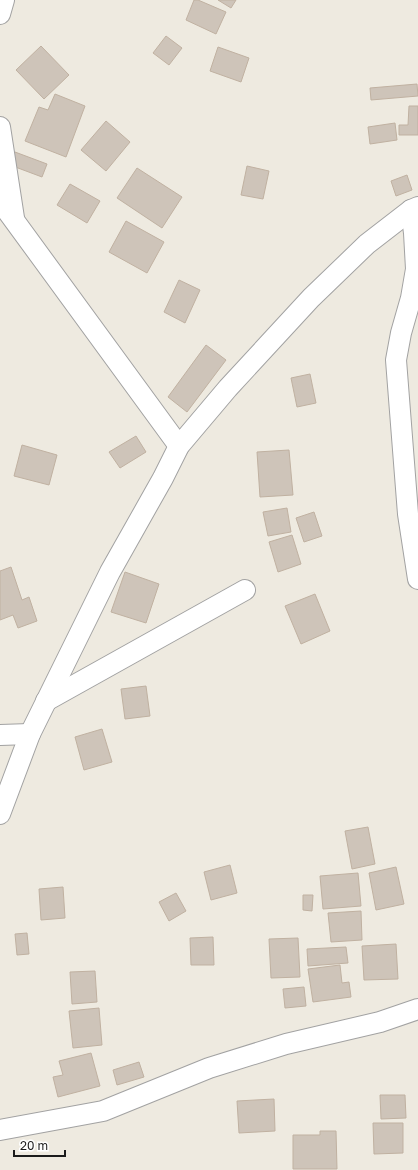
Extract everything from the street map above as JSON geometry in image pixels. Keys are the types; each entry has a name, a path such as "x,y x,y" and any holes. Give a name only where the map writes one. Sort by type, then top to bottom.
{"street":[{"path":"0,14 4,0"},
{"path":"0,127 14,220"},
{"path":"0,201 179,446"},
{"path":"0,814 30,734 46,701 110,572 163,478 179,446 228,388 311,298 367,244 414,209"},
{"path":"414,209 416,269 411,298 401,333 396,360 408,514 418,579"},
{"path":"46,701 245,590"},
{"path":"0,735 30,734"},
{"path":"0,1130 103,1111 209,1068 286,1044 380,1022 418,1009"}],"building":[{"path":"194,0 198,0 226,12 216,34 186,20"},
{"path":"218,0 236,0 231,8"},
{"path":"166,36 182,48 169,65 153,53"},
{"path":"41,46 69,75 44,99 16,70"},
{"path":"218,47 249,58 241,82 210,71"},
{"path":"417,84 418,96 371,100 370,88"},
{"path":"55,94 85,106 66,157 25,141 39,107 48,110"},
{"path":"409,106 418,106 418,135 399,135 399,125 408,125"},
{"path":"106,121 130,142 106,171 81,150"},
{"path":"395,123 397,140 370,144 368,127"},
{"path":"15,152 47,164 42,177 10,165"},
{"path":"247,166 269,171 263,199 241,195"},
{"path":"137,168 182,197 162,228 117,198"},
{"path":"407,175 412,190 396,196 391,181"},
{"path":"70,184 100,201 87,223 57,205"},
{"path":"126,221 164,242 147,273 109,252"},
{"path":"179,280 200,290 185,323 164,312"},
{"path":"206,345 226,360 187,412 168,397"},
{"path":"310,374 316,403 297,407 291,378"},
{"path":"136,436 146,452 120,468 109,452"},
{"path":"22,445 57,455 49,485 14,476"},
{"path":"289,450 293,495 260,497 257,452"},
{"path":"287,508 291,532 268,536 263,512"},
{"path":"314,512 322,536 304,542 296,518"},
{"path":"292,535 301,564 278,572 269,542"},
{"path":"11,567 22,600 29,597 37,621 18,628 13,615 0,620 0,571"},
{"path":"125,572 159,584 146,623 111,612"},
{"path":"315,594 330,631 301,644 285,606"},
{"path":"146,686 150,716 125,719 121,689"},
{"path":"102,729 112,762 84,770 75,737"},
{"path":"368,827 375,864 352,869 345,831"},
{"path":"230,865 237,893 211,900 204,872"},
{"path":"396,867 404,904 376,910 369,873"},
{"path":"358,873 361,906 323,909 320,876"},
{"path":"63,887 65,918 41,920 39,889"},
{"path":"176,893 186,911 169,921 159,902"},
{"path":"303,895 313,895 312,911 303,910"},
{"path":"361,911 362,940 331,942 328,913"},
{"path":"27,933 29,954 17,955 15,934"},
{"path":"213,937 214,965 191,965 190,938"},
{"path":"298,938 300,977 271,978 269,939"},
{"path":"396,944 398,979 364,980 362,946"},
{"path":"346,947 348,963 308,966 307,949"},
{"path":"340,965 342,983 349,982 351,997 313,1002 308,969"},
{"path":"95,971 97,1002 72,1004 70,972"},
{"path":"304,987 306,1006 285,1008 283,989"},
{"path":"99,1008 102,1045 73,1048 69,1011"},
{"path":"91,1053 100,1086 58,1097 53,1077 63,1075 59,1061"},
{"path":"139,1062 144,1077 117,1085 113,1070"},
{"path":"380,1095 405,1095 406,1118 381,1119"},
{"path":"274,1099 275,1131 239,1133 237,1101"},
{"path":"373,1123 403,1123 403,1153 374,1154"},
{"path":"320,1131 336,1131 337,1169 293,1169 293,1135 320,1135"}]}
